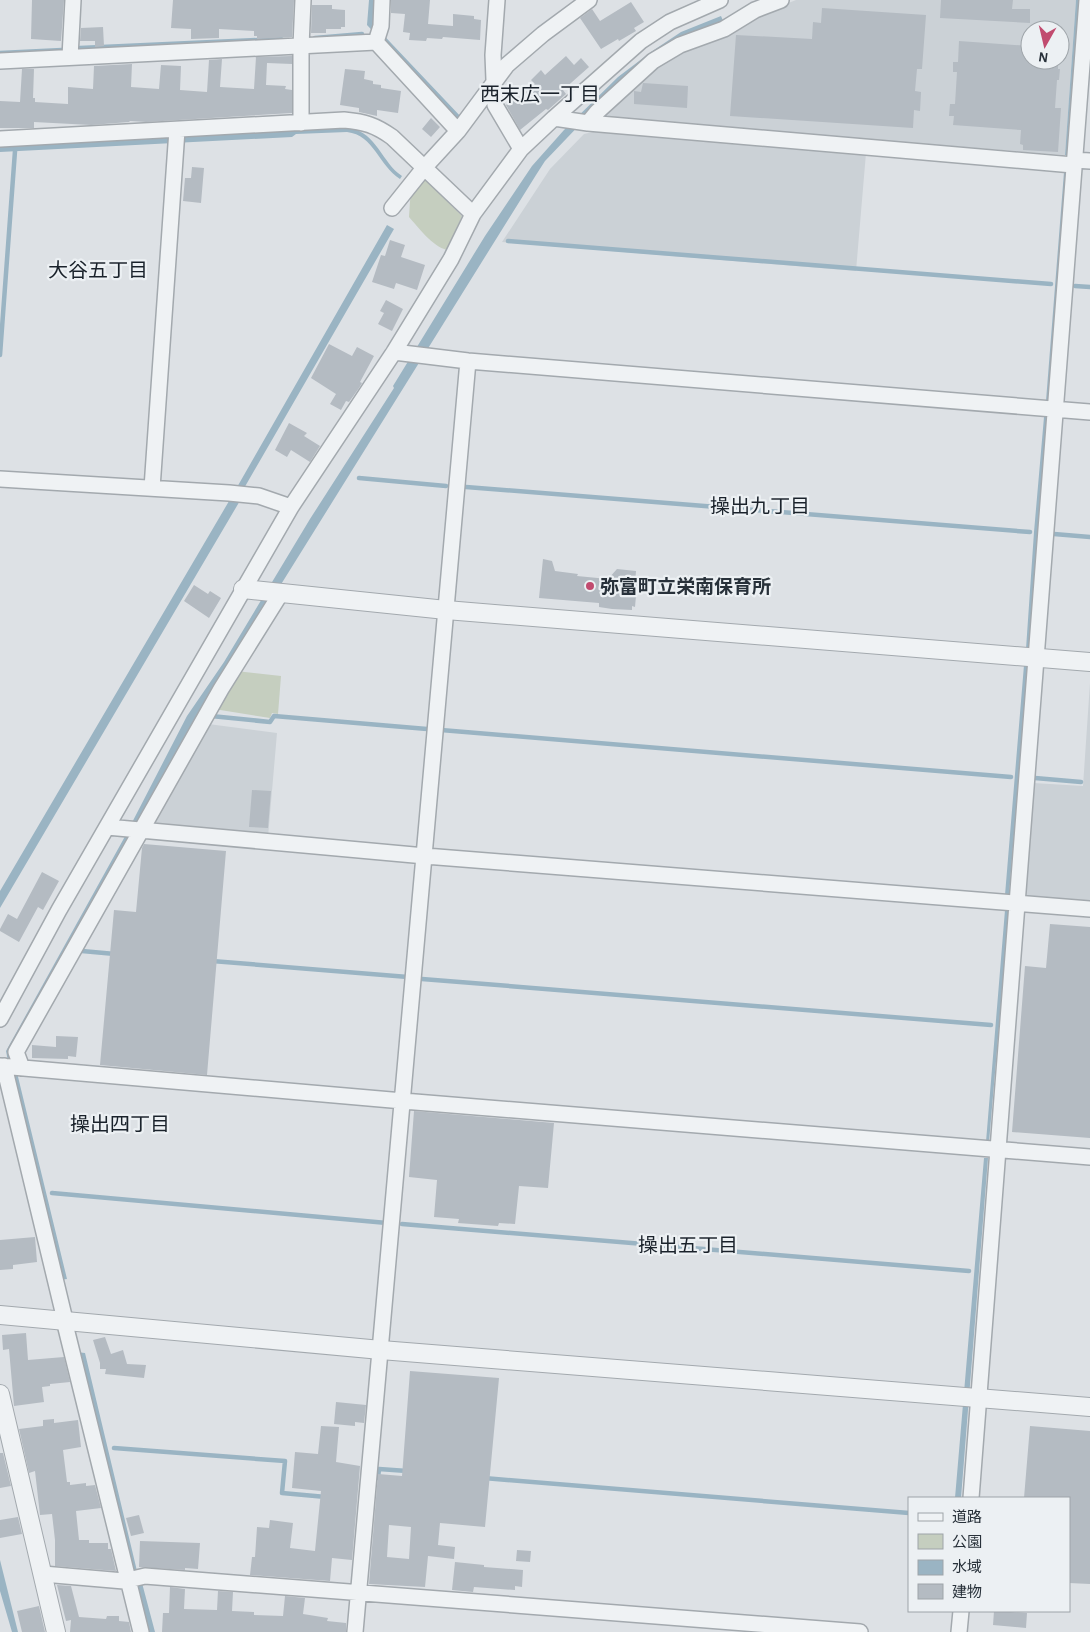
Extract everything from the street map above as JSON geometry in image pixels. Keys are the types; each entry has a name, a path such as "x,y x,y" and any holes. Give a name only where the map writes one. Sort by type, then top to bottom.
{"street":[{"path":"70,57 74,0"},
{"path":"301,123 303,0"},
{"path":"376,42 380,26 382,0"},
{"path":"496,0 494,105 521,149"},
{"path":"392,208 424,168 458,131 494,75 542,34 589,0"},
{"path":"588,123 597,112 653,61 680,45 692,28 720,0"},
{"path":"0,1019 59,910 115,827 243,589 291,506 394,352 451,259 473,214 521,149 641,41 670,22 692,28 724,29 755,10 781,0"},
{"path":"971,1497 1087,0"},
{"path":"0,61 376,42"},
{"path":"376,42 458,131"},
{"path":"554,118 588,123 1074,162 1090,161"},
{"path":"0,139 344,120 368,123 378,127 392,137 473,214"},
{"path":"152,488 177,130"},
{"path":"394,352 468,361 1090,412"},
{"path":"356,1632 468,361"},
{"path":"0,479 259,496 291,506"},
{"path":"243,589 446,610 1090,662"},
{"path":"22,1068 16,1052 221,689 281,593"},
{"path":"115,827 425,856 1090,909"},
{"path":"141,1632 133,1579 69,1321 2,1066 403,1102 1090,1157"},
{"path":"0,1315 381,1350 1090,1408"},
{"path":"0,1394 56,1632"},
{"path":"43,1574 359,1592 860,1632"},
{"path":"959,1632 961,1612"}],"shaded area":[{"path":"796,0 1076,0 1065,155 604,119 601,112 653,65 753,17"},
{"path":"597,131 866,153 856,271 502,242 550,169 584,134"},
{"path":"1090,683 1090,901 1025,896 1033,783 1083,786"},
{"path":"208,724 277,733 268,837 153,825 150,820"}],"green space":[{"path":"425,179 462,216 447,250 431,241 409,217 413,185"},
{"path":"236,671 281,676 278,714 272,713 270,718 214,709"}],"water":[{"path":"369,0 375,0 374,25 462,118 457,121 367,25"},
{"path":"1076,0 1082,0 1069,155 1065,155"},
{"path":"721,16 724,23 686,38 588,116 545,161 280,586 12,1052 67,1279 58,1280 6,1051 123,840 187,716 224,662 310,519 394,388 393,386 485,236 532,166 564,130 618,77 681,32"},
{"path":"350,128 359,131 373,142 389,164 402,176 400,179 387,167 364,139 356,134 347,132 296,134 292,137 0,152 0,145 296,129 296,131"},
{"path":"1064,172 1066,172 1050,401 1046,401"},
{"path":"387,225 394,229 243,490 241,499 0,908 0,891 232,496"},
{"path":"1044,417 1048,417 1029,649 1026,649 1034,532"},
{"path":"1024,665 1028,665 1009,895 1005,895"},
{"path":"1005,910 1009,911 989,1142 986,1142"},
{"path":"984,1158 988,1158 961,1497 955,1497"},
{"path":"76,1352 85,1353 137,1571 155,1632 147,1632"},
{"path":"0,1560 18,1632 12,1632 0,1591"}],"building":[{"path":"32,0 64,0 61,41 31,39"},
{"path":"173,0 294,0 292,37 257,39 257,36 254,36 254,31 219,29 219,38 191,39 191,29 171,28"},
{"path":"391,0 430,0 428,24 453,26 453,14 474,16 474,19 481,20 480,40 443,37 442,39 427,38 426,41 409,40 410,33 403,32 405,14 391,13"},
{"path":"941,0 1013,0 1012,9 1030,9 1030,20 1020,20 1020,22 940,18"},
{"path":"631,2 644,22 634,28 636,31 601,49 580,18 592,9 600,21"},
{"path":"312,5 332,5 332,9 345,10 345,27 341,27 341,29 326,29 326,33 311,33"},
{"path":"822,8 926,15 922,69 917,69 915,91 921,92 920,111 914,110 913,128 730,116 736,35 812,39 813,22 821,23"},
{"path":"103,27 104,46 95,47 95,41 80,41 81,28"},
{"path":"959,41 1020,45 1020,70 1060,70 1059,80 1057,80 1055,108 1061,108 1058,152 1023,150 1023,145 1020,144 1021,130 953,125 954,116 949,116 950,104 955,104 957,72 953,72 953,62 958,62"},
{"path":"292,56 292,64 267,63 266,85 286,86 285,89 292,90 292,113 146,122 130,121 91,125 34,122 34,128 0,128 0,101 20,102 22,69 34,69 33,98 35,98 35,102 68,104 68,87 93,89 94,66 132,64 131,87 159,89 161,65 181,66 180,90 207,92 209,60 222,59 220,87 254,89 256,57"},
{"path":"566,56 574,65 581,58 589,67 563,90 566,94 548,110 546,109 520,130 506,105 514,98 517,100 535,84 531,80 541,70 545,75"},
{"path":"345,69 365,71 364,79 373,81 373,84 381,85 381,88 401,91 398,113 377,110 377,116 359,112 359,108 340,105"},
{"path":"643,83 688,86 687,108 634,104 634,91 641,92"},
{"path":"431,118 440,127 431,137 422,129"},
{"path":"192,167 204,168 201,203 183,201 185,178 191,178"},
{"path":"390,240 405,245 401,257 425,265 417,290 396,283 394,289 372,282 381,255 385,256"},
{"path":"386,300 403,309 392,331 378,324 384,313 380,311"},
{"path":"329,344 352,356 357,347 374,356 360,382 362,383 359,388 349,402 346,401 341,410 330,404 336,394 311,378"},
{"path":"289,423 307,433 304,436 320,446 310,462 291,450 287,457 275,450"},
{"path":"543,559 552,561 555,571 578,574 577,576 608,579 617,569 636,571 635,607 632,606 632,610 612,609 599,607 599,603 539,598"},
{"path":"194,585 208,594 210,591 221,598 209,618 184,601"},
{"path":"252,790 271,791 268,828 249,827"},
{"path":"144,844 226,851 207,1075 100,1065 114,910 136,912 142,848"},
{"path":"42,872 59,881 43,910 38,907 19,942 0,931 0,929 8,914 17,919"},
{"path":"1050,924 1090,927 1090,1138 1012,1132 1025,966 1046,968"},
{"path":"56,1036 78,1037 76,1057 68,1056 68,1059 32,1058 32,1045 56,1047"},
{"path":"414,1111 554,1123 548,1188 519,1186 515,1224 499,1223 498,1226 458,1223 459,1219 434,1217 437,1180 409,1177"},
{"path":"35,1237 37,1262 13,1265 13,1269 0,1270 0,1240"},
{"path":"26,1333 28,1360 64,1357 70,1382 50,1384 50,1386 42,1387 44,1402 14,1406 9,1349 3,1350 2,1335"},
{"path":"105,1337 111,1354 123,1350 127,1364 146,1365 144,1378 105,1374 106,1369 100,1369 93,1340"},
{"path":"410,1371 499,1378 485,1527 440,1523 438,1545 455,1547 454,1559 428,1556 425,1587 369,1584 378,1474 402,1476","holes":["389,1525 411,1527 409,1559 387,1557"]},
{"path":"336,1402 366,1405 364,1423 355,1422 355,1426 334,1424"},
{"path":"54,1419 54,1423 78,1420 81,1447 63,1450 67,1482 70,1482 70,1485 86,1483 86,1486 95,1485 101,1508 76,1511 79,1540 89,1540 89,1543 108,1543 108,1549 111,1549 116,1571 55,1566 52,1514 40,1515 35,1471 29,1473 19,1429 43,1426 43,1420"},
{"path":"321,1426 339,1427 336,1462 360,1466 352,1560 332,1558 330,1581 250,1575 252,1557 255,1557 257,1527 269,1528 270,1520 293,1523 290,1548 315,1551 321,1491 292,1488 295,1452 318,1454"},
{"path":"1030,1426 1090,1431 1090,1584 1070,1583 1070,1497 1024,1497"},
{"path":"0,1453 3,1453 11,1486 0,1488"},
{"path":"139,1515 144,1533 131,1536 126,1518"},
{"path":"18,1517 22,1534 0,1538 0,1520"},
{"path":"140,1541 200,1543 198,1569 139,1567"},
{"path":"517,1550 531,1551 530,1562 516,1561"},
{"path":"455,1562 484,1565 484,1567 523,1570 522,1587 515,1586 515,1590 474,1587 473,1592 452,1590"},
{"path":"57,1585 71,1586 79,1617 106,1619 107,1616 119,1616 119,1621 129,1622 131,1632 70,1632 71,1620 66,1621"},
{"path":"170,1587 185,1589 184,1609 217,1610 218,1591 233,1592 232,1611 254,1612 254,1615 283,1616 285,1596 305,1598 303,1614 328,1618 327,1621 346,1623 346,1632 162,1632 163,1613 169,1613"},
{"path":"39,1606 45,1632 22,1632 17,1611"},
{"path":"994,1612 1027,1613 1026,1628 993,1625"}],"waterway":[{"path":"315,38 362,34"},
{"path":"80,48 281,39"},
{"path":"0,53 62,50"},
{"path":"0,355 15,151"},
{"path":"508,241 1051,284"},
{"path":"1075,286 1090,287"},
{"path":"359,478 446,486"},
{"path":"466,487 1030,532"},
{"path":"1054,534 1090,537"},
{"path":"211,716 270,722 274,716 427,729"},
{"path":"441,730 1011,777"},
{"path":"1035,778 1081,782"},
{"path":"82,951 115,954"},
{"path":"212,961 408,977"},
{"path":"422,979 991,1025"},
{"path":"52,1193 387,1223"},
{"path":"402,1224 969,1271"},
{"path":"114,1448 285,1461 282,1493 326,1497"},
{"path":"378,1478 379,1469 407,1471"},
{"path":"484,1478 908,1513"}],"place":[{"name":"弥富町立栄南保育所","path":"590,586"}],"district":[{"name":"西末広一丁目","path":"540,94"},
{"name":"大谷五丁目","path":"98,270"},
{"name":"操出九丁目","path":"760,506"},
{"name":"操出四丁目","path":"120,1124"},
{"name":"操出五丁目","path":"688,1245"}]}
